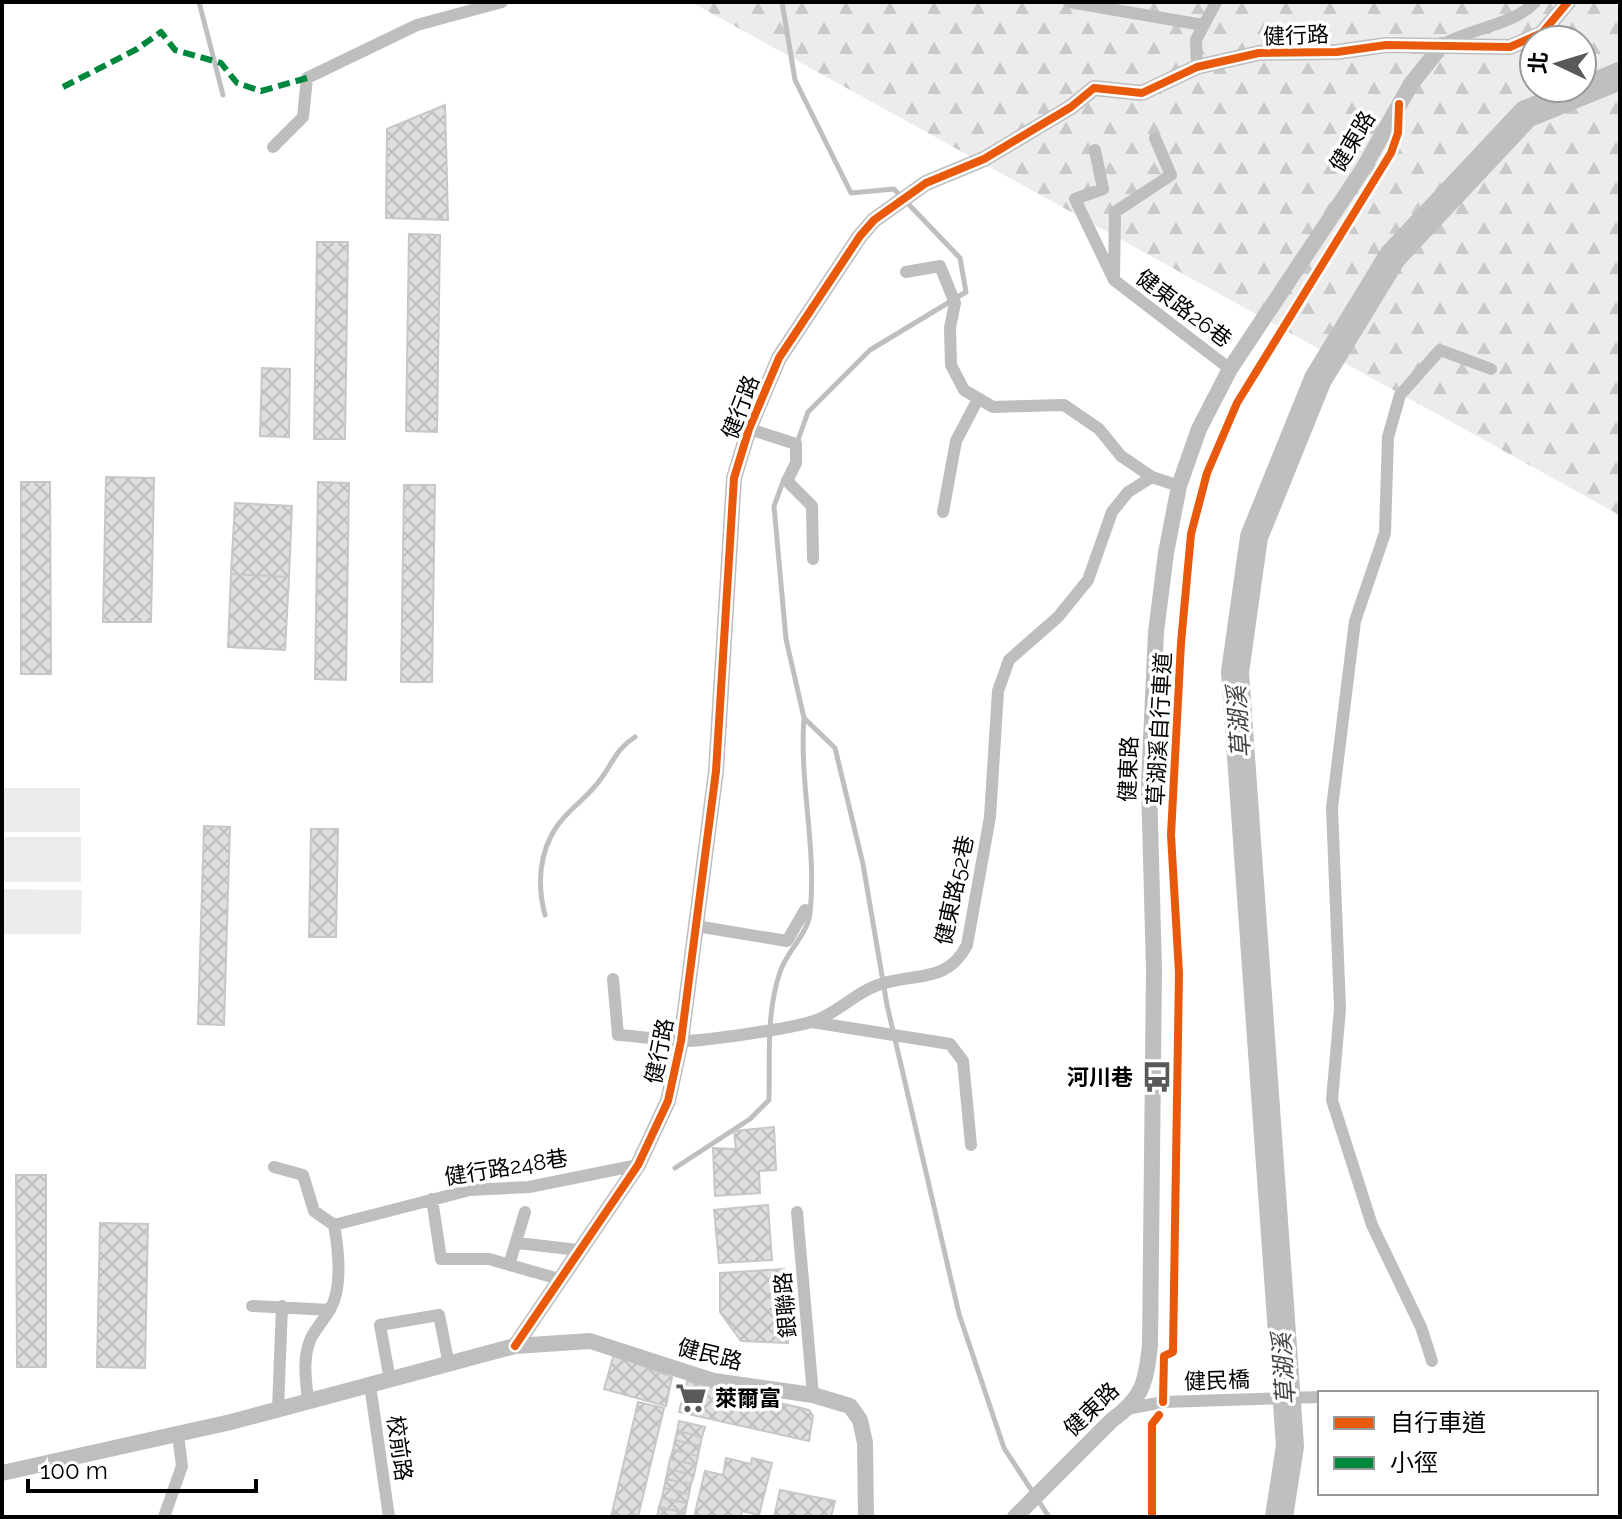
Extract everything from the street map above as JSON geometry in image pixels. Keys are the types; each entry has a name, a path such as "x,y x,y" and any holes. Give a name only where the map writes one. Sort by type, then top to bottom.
{"street":[{"path":"273,147 303,117 307,78 417,25 502,2"},
{"path":"1069,2 1203,25"},
{"path":"1197,67 1196,40 1216,2"},
{"name":"健行路","path":"1442,45 1461,33 1524,13 1535,2"},
{"name":"健行路","path":"515,1346 638,1165 668,1101 681,1041 716,771 734,478 749,429 779,358 848,251 874,220 926,183 984,159 1071,107 1094,88 1142,93 1197,67 1259,53 1442,45 1510,47 1542,33 1568,2"},
{"name":"健東路","path":"1015,1517 1127,1409 1146,1384 1150,1345 1154,970 1149,784 1156,632 1166,553 1179,486 1199,429 1230,369 1363,169 1411,84 1442,45"},
{"name":"健東路26巷","path":"1114,280 1115,212 1171,175 1155,138"},
{"name":"健東路26巷","path":"1095,150 1103,189 1075,199 1114,280 1230,369"},
{"path":"906,272 940,266 955,303 950,328 951,365 964,390 993,407 1064,405 1099,429 1121,456 1152,477 1179,486"},
{"path":"1432,1361 1421,1327 1372,1225 1332,1100 1340,1009 1332,808 1355,621 1385,533 1388,437 1400,395 1440,350 1491,369"},
{"path":"943,512 956,441 978,399"},
{"path":"749,429 796,444 796,463 787,481 812,506 813,559"},
{"name":"健東路52巷","path":"812,1022 847,1006 872,987 905,976 942,973 957,964 967,945 990,817 998,691 1009,660 1058,617 1088,580 1112,512 1128,492 1152,477"},
{"path":"696,926 787,941 805,910"},
{"path":"613,979 618,1035 681,1041"},
{"path":"812,1022 950,1044 963,1061 971,1145"},
{"name":"健行路","path":"681,1041 812,1022"},
{"name":"健行路248巷","path":"334,1225 470,1190 529,1187 638,1165"},
{"path":"274,1167 303,1175 314,1211 334,1225 339,1250 336,1292 330,1310 311,1339 305,1370 308,1401"},
{"path":"432,1199 441,1259 489,1259 559,1279"},
{"path":"509,1265 525,1212"},
{"name":"銀聯路","path":"797,1212 813,1395"},
{"path":"518,1243 578,1250"},
{"path":"252,1306 330,1310"},
{"path":"278,1409 282,1306"},
{"path":"390,1380 380,1325 439,1315 449,1365"},
{"name":"健民路","path":"2,1473 178,1435 515,1346 590,1341 714,1381 813,1395 850,1406 860,1420 865,1443 866,1517"},
{"name":"校前路","path":"370,1385 389,1517"},
{"name":"健民橋","path":"1127,1409 1163,1402 1318,1397"},
{"path":"164,1517 182,1466 178,1435"}],"green space":[{"path":"691,2 1620,2 1620,523 1616,513"},
{"path":"2,788 80,788 80,832 2,832"},
{"path":"2,837 81,837 81,882 2,882"},
{"path":"2,889 82,890 81,934 2,934"}],"building":[{"path":"445,105 448,220 386,218 387,129"},
{"path":"409,234 440,235 437,432 406,431"},
{"path":"317,242 348,242 345,439 314,439"},
{"path":"262,368 290,369 289,437 260,436"},
{"path":"106,477 154,478 151,622 103,622"},
{"path":"21,482 50,482 51,674 21,674"},
{"path":"318,482 349,483 346,680 315,679"},
{"path":"404,485 435,485 432,682 401,682"},
{"path":"235,503 292,506 289,577 231,574"},
{"path":"231,574 289,577 285,650 228,647"},
{"path":"204,826 230,827 224,1025 198,1024"},
{"path":"311,829 338,829 336,937 309,937"},
{"path":"774,1127 776,1170 759,1171 760,1193 715,1196 713,1148 736,1149 734,1131"},
{"path":"16,1175 46,1175 46,1367 17,1367"},
{"path":"768,1205 772,1260 719,1263 714,1210"},
{"path":"100,1223 148,1224 145,1368 97,1367"},
{"path":"784,1269 788,1343 741,1341 720,1312 720,1273"},
{"path":"614,1354 672,1377 666,1406 604,1389"},
{"path":"687,1381 809,1410 813,1416 809,1441 679,1412"},
{"path":"638,1402 664,1408 638,1517 611,1517"},
{"path":"679,1421 705,1427 702,1437 677,1431"},
{"path":"677,1431 702,1437 700,1446 675,1440"},
{"path":"675,1440 700,1446 698,1456 673,1450"},
{"path":"673,1450 698,1456 696,1465 670,1459"},
{"path":"726,1458 751,1464 752,1458 772,1463 759,1515 742,1511 741,1517 694,1517 705,1471 723,1475"},
{"path":"670,1459 696,1465 694,1475 668,1469"},
{"path":"668,1469 694,1475 691,1484 666,1479"},
{"path":"666,1479 691,1484 689,1494 664,1488"},
{"path":"664,1488 689,1494 687,1503 662,1498"},
{"path":"780,1490 835,1501 831,1517 774,1517"},
{"path":"662,1498 687,1503 685,1513 659,1507"},
{"path":"659,1507 685,1513 684,1517 657,1517"}],"waterway":[{"path":"199,2 223,95"},
{"path":"782,2 795,80 851,193 894,189 960,258 966,292 870,350 808,412 797,443"},
{"name":"草湖溪","path":"1279,1517 1290,1446 1235,672 1254,537 1318,379 1393,256 1526,114 1620,76"},
{"path":"784,479 774,506 786,639 804,718 835,748 863,864 887,1005 959,1314 1004,1448 1049,1517"},
{"path":"675,1168 750,1119 769,1100 770,1036 776,988 783,965 805,928 810,913 812,888 804,718"},
{"path":"545,915 541,869 551,836 595,786 619,751 635,737"}],"marked path":[{"path":"63,87 137,49 161,32 175,50 221,63 237,83 261,91 307,78"}],"cycle path":[{"path":"515,1346 638,1165 668,1101 681,1041 716,771 734,478 749,429 779,358 860,236 874,220 926,183 984,159 1071,107 1094,88 1142,93 1197,67 1259,53 1337,52 1386,45 1510,47 1542,33 1568,2"},
{"name":"草湖溪自行車道","path":"1163,1402 1164,1356 1173,1352 1179,973 1171,835 1181,643 1191,534 1207,473 1237,403 1391,153 1398,133 1399,104"},
{"path":"1152,1517 1152,1424 1159,1415"}],"place":[{"name":"河川巷","path":"1157,1077"},
{"name":"萊爾富","path":"691,1398"}]}
